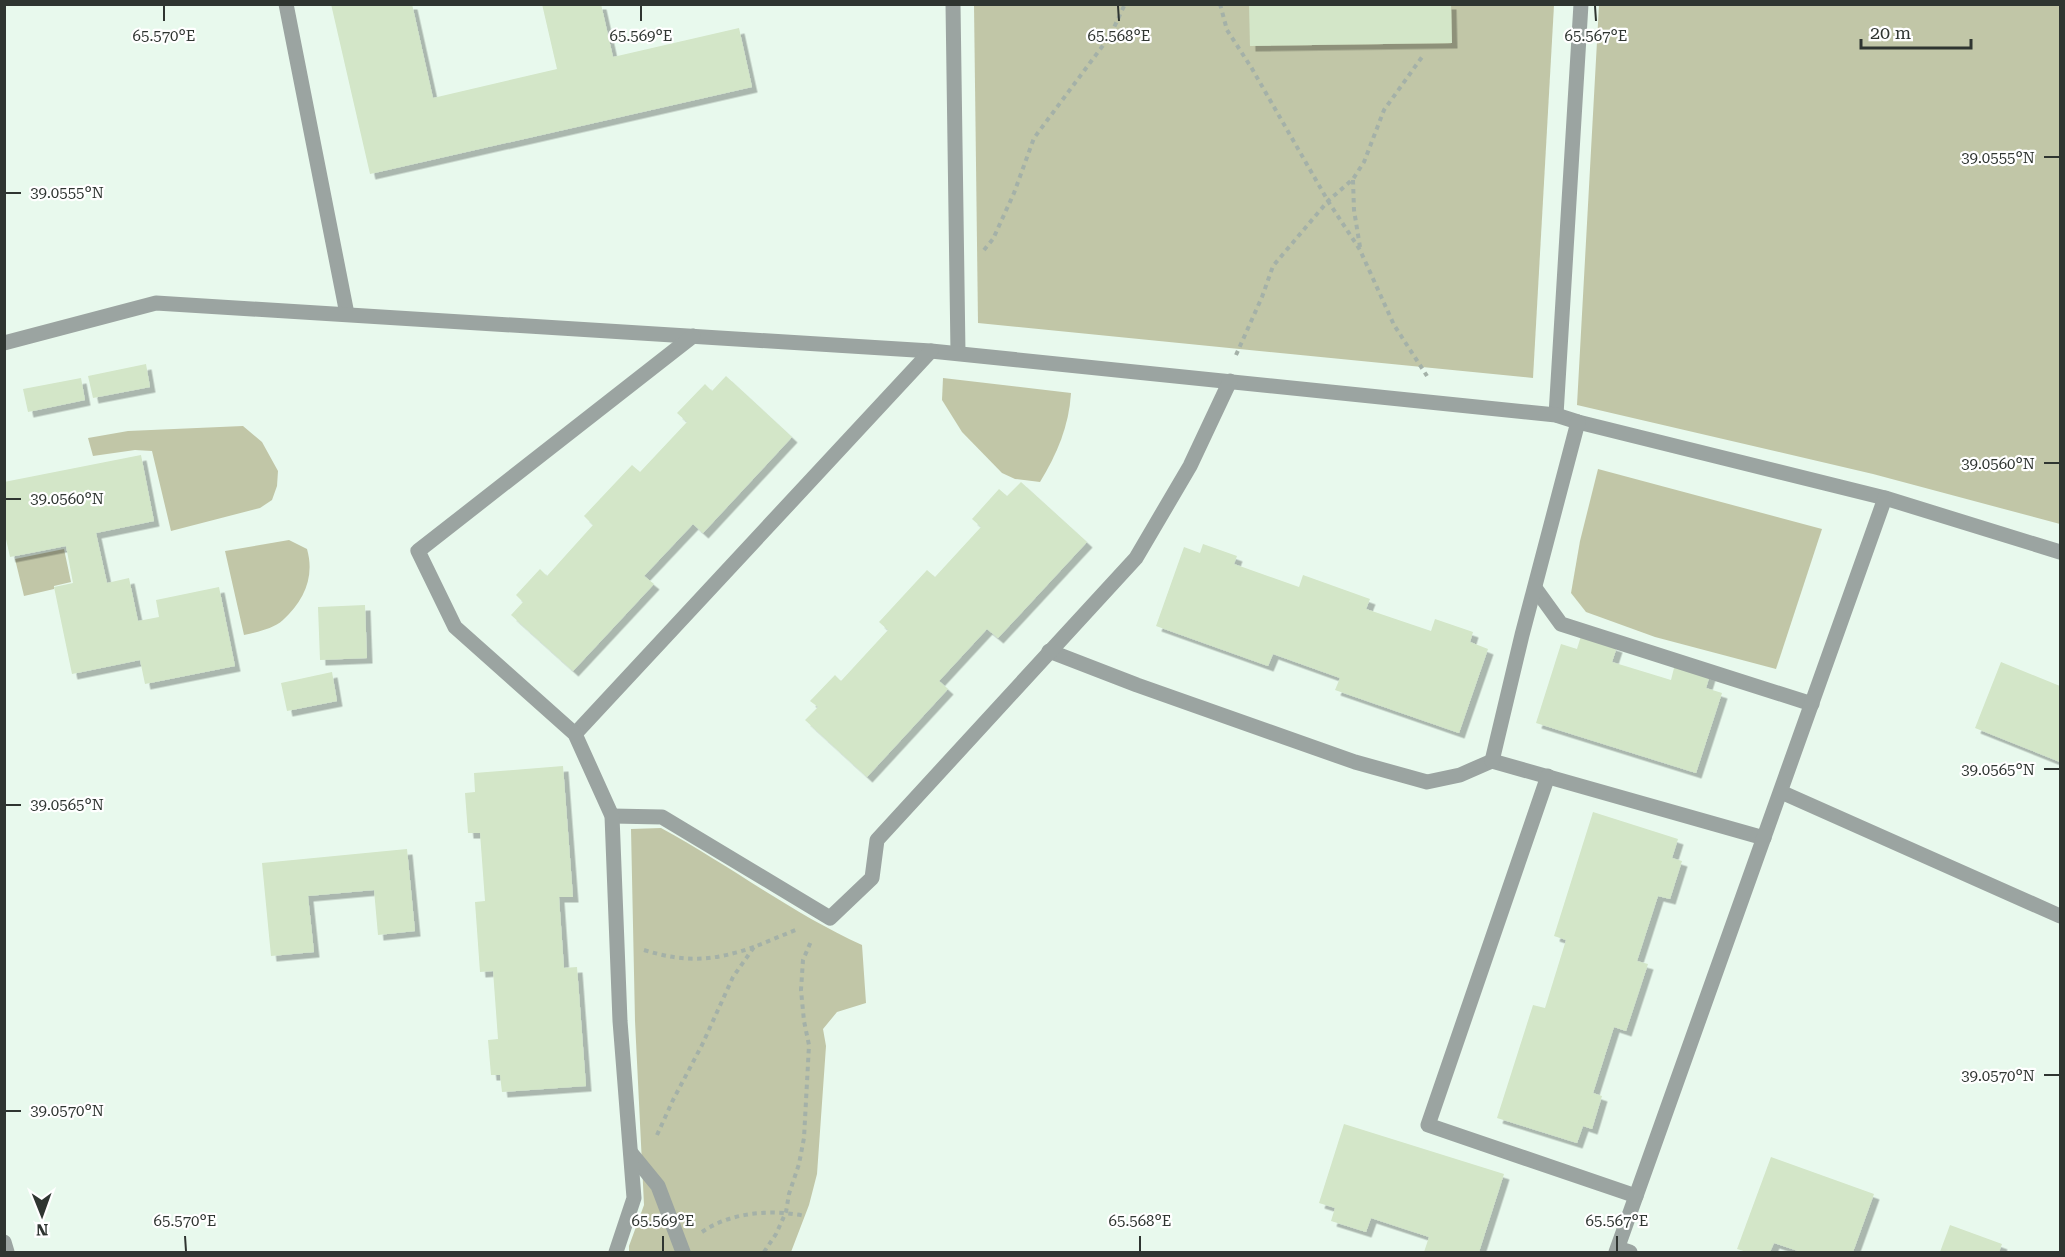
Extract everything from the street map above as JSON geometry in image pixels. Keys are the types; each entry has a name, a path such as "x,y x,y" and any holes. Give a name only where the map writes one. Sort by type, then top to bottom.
{"street":[{"path":"286,4 347,314"},
{"path":"953,4 958,353"},
{"path":"1556,416 1581,4"},
{"path":"4,343 156,303 958,353 1556,416 1885,498 2061,552"},
{"path":"616,1252 634,1198 635,1159 620,1021 612,816 575,734 455,627 418,551 693,336"},
{"path":"575,734 931,351"},
{"path":"612,816 662,817 830,918 872,878 877,840 1136,558 1190,466 1230,381"},
{"path":"1492,760 1578,422"},
{"path":"1621,1251 1636,1196 1885,498"},
{"path":"1534,588 1562,624 1812,704"},
{"path":"1049,651 1137,685 1355,762 1427,783 1460,775 1492,760 1764,838"},
{"path":"1548,776 1428,1125 1636,1196"},
{"path":"1780,792 2061,916"},
{"path":"635,1159 658,1186 681,1248"},
{"path":"4,1242 7,1252"}],"path":[{"path":"957,283 993,239 1014,193 1034,138 1110,36 1125,4"},
{"path":"1220,4 1227,30 1251,67 1328,201 1360,250 1394,325 1445,404"},
{"path":"1230,381 1237,352 1262,297 1273,266 1328,201 1353,179 1364,162 1384,110 1422,57"},
{"path":"1353,179 1354,210 1360,250"},
{"path":"617,939 669,958 724,957 830,918"},
{"path":"764,1252 776,1234 786,1212 804,1138 809,1045 801,990 803,960 810,941 830,918"},
{"path":"635,1159 652,1147 733,977 754,947"},
{"path":"681,1248 707,1228 734,1216 786,1212 805,1216"}],"green space":[{"path":"974,5 1554,5 1533,378 978,323"},
{"path":"1599,5 2060,5 2060,524 1873,474 1577,405"},
{"path":"943,378 1071,393 1068,417 1061,439 1040,482 1015,479 1002,473 962,432 942,400"},
{"path":"243,426 262,442 278,471 277,486 272,500 260,508 171,531 152,451 135,450 93,456 88,438 128,431"},
{"path":"1598,469 1822,529 1776,669 1655,637 1586,612 1571,593 1580,541"},
{"path":"289,540 307,549 310,569 302,597 290,613 275,626 244,635 225,551"},
{"path":"64,549 71,582 54,586 54,589 24,596 15,559"},
{"path":"661,828 786,904 862,945 866,1003 837,1012 823,1029 826,1046 817,1174 809,1205 791,1252 629,1252 629,1246 644,1205 635,1021 631,829"}],"building":[{"path":"331,4 412,4 433,98 557,69 542,4 601,4 613,57 739,28 752,87 370,174"},
{"path":"1249,4 1451,4 1452,43 1250,46"},
{"path":"146,364 150,387 93,398 88,376"},
{"path":"726,376 792,437 703,533 693,524 644,576 654,584 573,671 511,615 523,602 516,595 540,569 547,576 593,525 584,516 632,465 640,472 687,422 677,413 705,384 712,391"},
{"path":"81,378 85,400 28,412 23,389"},
{"path":"141,455 154,521 96,533 107,583 129,578 138,621 159,617 156,600 219,587 235,666 145,684 140,660 72,674 54,587 73,583 66,546 10,557 4,530 4,482"},
{"path":"1021,482 1087,542 998,638 987,629 939,681 948,689 867,777 805,720 818,707 810,701 835,675 841,681 888,630 879,622 927,570 935,577 981,527 972,519 999,489 1007,496"},
{"path":"1203,544 1237,556 1234,564 1299,587 1303,575 1370,599 1366,609 1431,631 1435,619 1473,632 1470,642 1488,649 1459,733 1335,690 1340,678 1273,654 1268,666 1156,626 1184,547 1200,553"},
{"path":"365,605 367,658 320,660 318,607"},
{"path":"1581,636 1617,647 1612,662 1671,680 1675,664 1710,675 1706,688 1722,693 1696,773 1536,723 1561,644 1577,649"},
{"path":"2001,662 2060,686 2060,762 1975,728"},
{"path":"332,672 337,701 287,711 281,683"},
{"path":"563,766 573,897 559,897 564,968 577,967 586,1086 502,1092 500,1075 491,1075 488,1040 498,1039 493,971 480,972 475,902 485,901 480,833 468,833 465,793 475,792 474,773"},
{"path":"1593,812 1678,839 1672,858 1682,861 1670,899 1658,896 1637,961 1648,964 1626,1031 1614,1027 1593,1093 1602,1096 1592,1129 1583,1126 1577,1143 1497,1118 1533,1005 1545,1008 1566,940 1554,936"},
{"path":"407,849 415,931 378,935 374,890 308,896 314,952 271,956 262,863"},
{"path":"1344,1124 1504,1174 1479,1252 1424,1252 1429,1237 1371,1218 1366,1232 1331,1221 1335,1208 1319,1203"},
{"path":"1771,1157 1874,1194 1853,1252 1801,1252 1774,1243 1770,1252 1747,1252 1737,1249"},
{"path":"1950,1225 2002,1244 1999,1252 1940,1252"}]}
